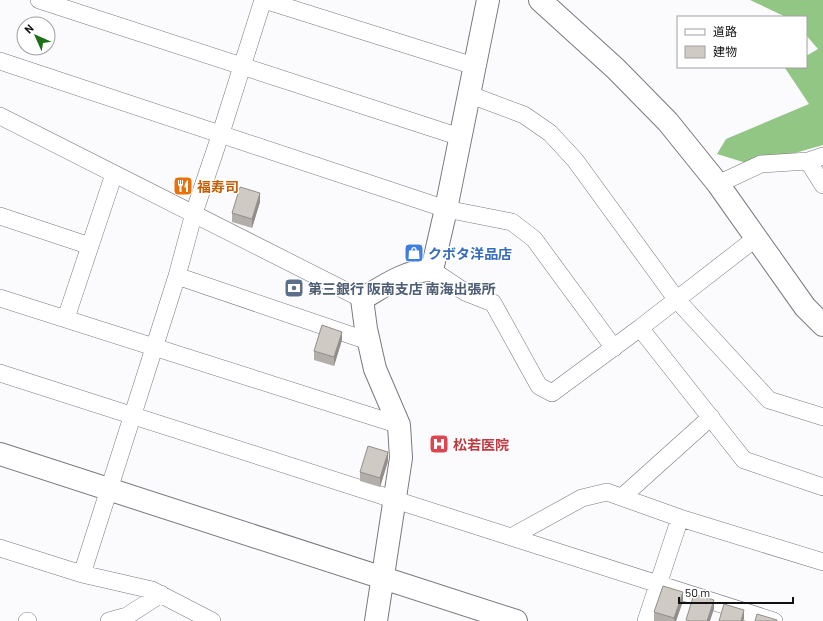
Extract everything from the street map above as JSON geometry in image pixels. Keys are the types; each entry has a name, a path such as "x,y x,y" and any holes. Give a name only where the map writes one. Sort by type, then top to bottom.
{"street":[{"path":"39,0 460,137"},
{"path":"82,574 153,346 177,276 194,213 264,0 474,66"},
{"path":"432,270 446,209 488,0"},
{"path":"540,0 616,69 668,122 718,184 805,307 823,325"},
{"path":"0,61 446,209 512,222 534,239 614,348"},
{"path":"468,94 524,115 550,132 575,160 677,300 770,400 823,416"},
{"path":"0,116 362,299"},
{"path":"718,184 761,164 815,158 823,184"},
{"path":"66,318 114,174"},
{"path":"0,216 90,246"},
{"path":"362,299 398,278 412,272 432,270 465,292 493,303 539,386 552,393 614,348 756,238"},
{"path":"177,276 368,341"},
{"path":"0,298 399,425"},
{"path":"362,299 368,341 375,369 399,425 401,458 381,576 376,621"},
{"path":"640,328 744,460 823,487"},
{"path":"0,373 774,621"},
{"path":"622,497 711,418"},
{"path":"0,454 381,576 516,621"},
{"path":"512,537 582,498 607,492 680,518 823,562"},
{"path":"646,621 680,518"},
{"path":"0,548 82,574 152,590 208,620"},
{"path":"109,621 127,616 161,594"}],"green space":[{"path":"750,0 823,0 823,145 753,165 717,154 726,139 809,104 785,68 807,68 807,55 818,49 807,36 807,16 784,16"}],"building":[{"path":"240,187 260,193 252,219 232,213"},
{"path":"322,325 342,332 334,357 314,351"},
{"path":"368,446 388,452 380,478 360,472"},
{"path":"663,586 683,592 674,618 654,612"},
{"path":"694,594 714,600 707,621 686,620"},
{"path":"724,604 744,610 741,621 719,621"},
{"path":"757,614 777,620 777,621 755,621"}],"place":[{"name":"福寿司","path":"183,186"},
{"name":"クボタ洋品店","path":"414,253"},
{"name":"第三銀行 阪南支店 南海出張所","path":"294,288"},
{"name":"松若医院","path":"439,444"}]}
